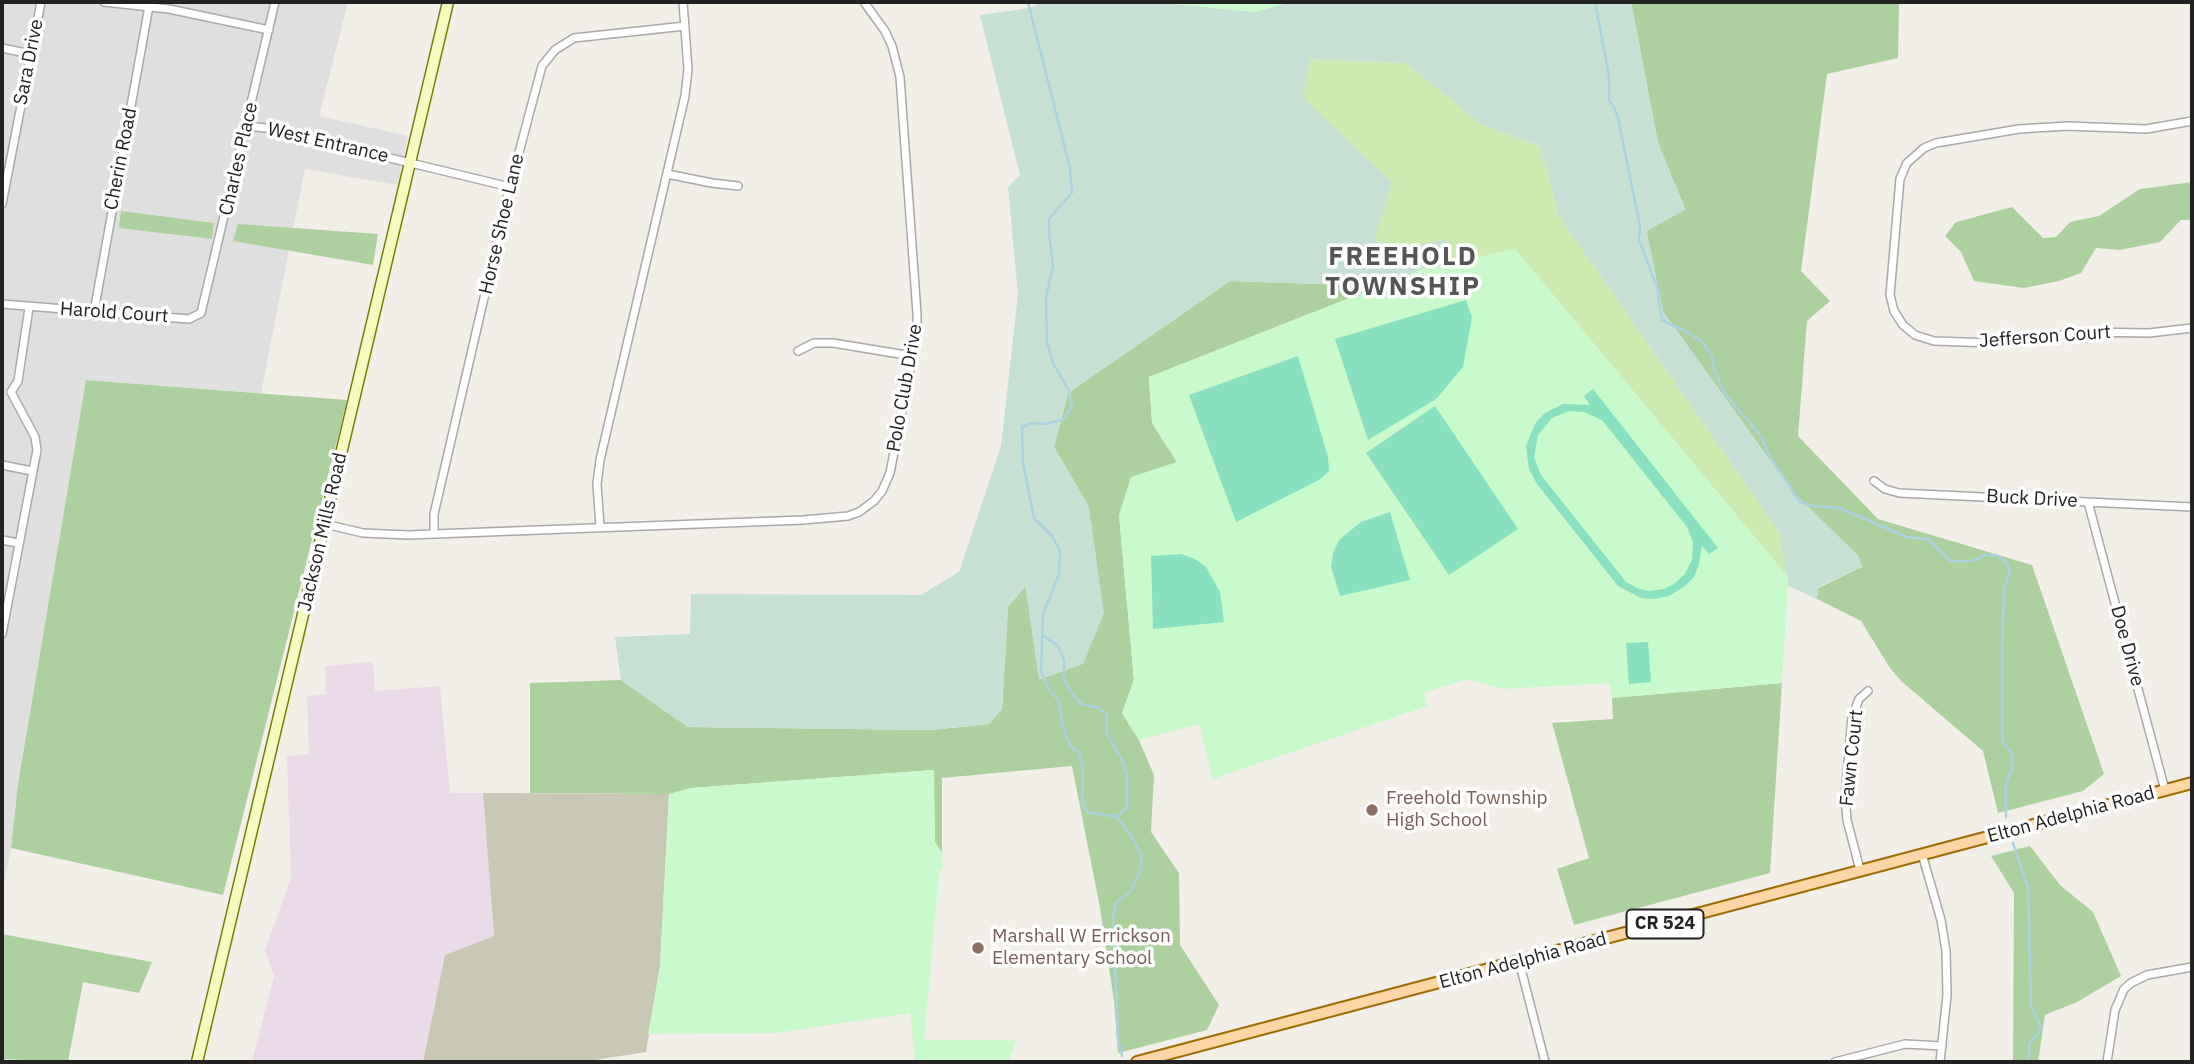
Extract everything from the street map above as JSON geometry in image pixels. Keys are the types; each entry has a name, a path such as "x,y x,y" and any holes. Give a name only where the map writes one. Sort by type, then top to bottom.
{"main road":[{"name":"Jackson Mills Road","path":"197,1062 448,2"},
{"name":"Elton Adelphia Road","path":"1138,1062 2192,783"}],"street":[{"name":"Sara Drive","path":"2,204 41,2"},
{"path":"104,2 169,9 269,30"},
{"name":"Charles Place","path":"198,315 204,309 275,2"},
{"path":"600,527 597,484 600,460 687,84 683,2"},
{"name":"Polo Club Drive","path":"325,524 378,534 434,534 803,520 842,517 859,512 878,497 888,481 912,356 917,314 900,77 885,31 864,2"},
{"name":"Cherin Road","path":"94,312 149,6"},
{"name":"Horse Shoe Lane","path":"434,534 434,514 539,72 555,50 567,41 583,36 685,26"},
{"path":"2,48 30,54"},
{"name":"Jefferson Court","path":"2192,121 2165,127 2124,130 2067,127 2020,129 1936,143 1924,148 1907,163 1900,179 1890,295 1894,311 1903,326 1914,335 1934,341 1993,343 2087,332 2149,333 2192,328"},
{"name":"West Entrance","path":"246,126 266,128 510,187"},
{"path":"667,174 738,186"},
{"path":"2,304 29,307 18,381 11,392"},
{"name":"Harold Court","path":"29,307 189,318 198,315"},
{"path":"798,351 814,343 833,343 912,356"},
{"path":"2,391 11,392"},
{"path":"2,634 37,450 33,434 11,392"},
{"path":"2,465 32,471"},
{"name":"Buck Drive","path":"1874,481 1885,489 1899,493 2192,507"},
{"name":"Doe Drive","path":"2088,502 2165,790"},
{"path":"2,540 18,543"},
{"name":"Fawn Court","path":"1860,870 1847,820 1845,797 1852,718 1858,699 1868,691"},
{"path":"1922,854 1941,920 1946,951 1948,995 1940,1062"},
{"path":"1519,961 1545,1062"},
{"path":"2107,1062 2115,1010 2124,989 2147,975 2192,967"},
{"path":"1835,1062 1905,1044 1942,1046"}],"shaded area":[{"path":"2,2 348,2 319,116 408,136 397,185 305,169 261,393 86,380 2,894"},
{"path":"1042,2 1154,2 1254,12 1292,2 1631,2 1658,143 1685,210 1647,231 1663,312 1793,492 1858,556 1862,567 1818,587 1817,599 1786,585 1779,532 1558,215 1540,146 1482,125 1406,63 1310,59 1303,98 1392,182 1374,240 1398,251 1446,239 1450,250 1421,270 1380,286 1230,281 1068,393 1054,447 1089,507 1104,613 1083,664 1039,680 1025,585 1008,607 1002,709 989,724 931,730 688,727 621,680 615,637 690,634 691,594 921,595 959,572 1001,446 1018,294 1008,187 1020,175 980,15 1030,8"},
{"path":"373,662 375,691 440,686 450,793 483,793 494,936 445,955 423,1062 252,1062 274,976 265,950 291,878 287,756 309,754 307,696 326,694 325,666"},
{"path":"483,793 669,794 660,966 646,1052 582,1062 423,1062 445,955 494,936"}],"green space":[{"path":"1154,2 1292,2 1254,12"},
{"path":"1631,2 1899,2 1898,58 1827,74 1801,271 1830,301 1807,321 1798,436 1878,519 2032,565 2104,774 2083,791 1998,813 1983,751 1901,681 1861,621 1817,599 1818,588 1862,567 1858,556 1793,492 1663,312 1646,231 1685,209 1658,143"},
{"path":"1309,59 1406,63 1482,125 1540,146 1558,215 1779,532 1788,577 1515,249 1421,270 1450,251 1398,251 1374,240 1303,98"},
{"path":"2192,182 2192,220 2181,220 2160,242 2120,250 2096,248 2081,273 2059,281 2024,288 1974,281 1961,252 1945,236 1956,222 2012,207 2043,238 2056,237 2070,222 2099,216 2140,189"},
{"path":"121,211 214,223 212,239 119,228"},
{"path":"238,224 378,234 373,265 233,241"},
{"path":"1515,249 1788,577 1782,683 1612,698 1610,683 1502,689 1467,679 1424,693 1427,706 1213,779 1199,724 1139,740 1122,713 1134,680 1119,515 1131,477 1177,462 1152,423 1149,377 1421,270"},
{"path":"1230,281 1380,286 1149,377 1152,423 1177,462 1119,515 1134,680 1122,713 1139,740 1154,775 1151,832 1179,873 1180,945 1219,1005 1207,1030 1118,1053 1114,1001 1100,908 1072,766 942,778 942,853 935,842 933,770 691,788 669,794 530,793 530,683 621,680 688,727 931,730 989,724 1002,709 1008,607 1089,507 1054,447 1068,393"},
{"path":"1466,300 1472,317 1463,367 1436,399 1368,440 1335,339"},
{"path":"1298,356 1328,457 1329,471 1319,480 1236,522 1189,395"},
{"path":"86,380 347,400 223,895 11,848 18,784"},
{"path":"1593,389 1718,548 1709,554 1702,546 1694,577 1669,596 1641,598 1618,586 1537,484 1529,469 1526,446 1536,422 1545,413 1563,404 1590,405 1584,396","holes":["1569,411 1584,412 1602,420 1687,527 1693,542 1692,560 1685,574 1664,589 1639,589 1626,582 1541,475 1534,457 1538,435 1552,418"]},
{"path":"1435,406 1518,529 1449,575 1366,453"},
{"path":"1390,512 1410,580 1340,596 1331,567 1339,540 1361,522"},
{"path":"1181,554 1206,567 1220,592 1224,622 1153,629 1151,556"},
{"path":"1648,642 1651,682 1629,684 1626,643"},
{"path":"1782,683 1770,873 1574,925 1557,869 1589,858 1552,723 1613,719 1612,698"},
{"path":"934,770 935,842 942,853 943,868 939,872 924,1040 1016,1040 1008,1062 915,1062 910,1013 776,1033 648,1034 660,966 669,794 691,788"},
{"path":"2030,846 2060,885 2093,912 2121,976 2077,1002 2045,1015 2038,1062 2013,1062 2014,893 1991,856"},
{"path":"2,934 152,962 139,993 83,982 68,1062 2,1059"}],"waterway":[{"path":"1028,2 1070,168 1072,193 1049,219 1053,266 1046,298 1047,342 1053,363 1069,391 1072,406 1064,419 1022,427 1023,463 1034,518 1052,536 1060,551 1059,574 1043,614 1041,672 1050,691 1059,701 1062,724 1070,746 1079,753 1083,770 1082,803 1087,812 1117,817 1127,807 1127,775 1106,732 1107,715 1097,707 1083,705 1073,695 1064,680 1064,660 1058,646 1044,636"},
{"path":"1595,2 1609,76 1609,100 1618,118 1640,226 1639,240 1657,287 1662,320 1701,341 1711,354 1715,372 1726,395 1761,436 1769,455 1800,502 1840,508 1906,537 1928,539 1950,561 1972,561 1986,555 1997,555 2006,562 2010,570 2004,589 2002,732 2003,741 2012,755 2012,768 2006,784 2006,817"},
{"path":"1117,817 1141,855 1141,868 1130,892 1116,902 1113,919 1118,1038 1122,1056"},
{"path":"2013,843 2028,887 2031,1006 2040,1025 2039,1032 2029,1044 2029,1062"}],"place":[{"name":"Freehold Township High School","path":"1372,810"},
{"name":"Marshall W Errickson Elementary School","path":"978,948"}],"district":[{"name":"FREEHOLD TOWNSHIP","path":"1403,272"}]}
